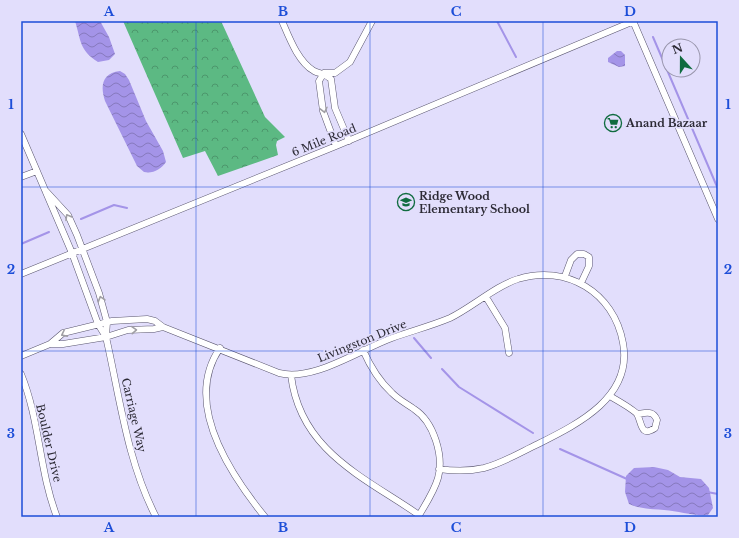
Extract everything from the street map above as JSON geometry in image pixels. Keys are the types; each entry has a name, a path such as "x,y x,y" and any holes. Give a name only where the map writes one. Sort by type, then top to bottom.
{"street":[{"path":"282,21 294,48 301,58 314,71 324,73 335,73 350,62 372,21"},
{"path":"633,21 718,219"},
{"name":"6 Mile Road","path":"21,274 349,141 633,21"},
{"path":"324,73 331,79 335,108 349,141"},
{"path":"324,73 319,81 323,111 336,146"},
{"path":"21,134 36,171 46,190"},
{"path":"21,177 36,171"},
{"name":"Carriage Way","path":"46,190 68,216 82,249 107,322 106,337 126,438 146,498 156,517"},
{"name":"Carriage Way","path":"46,190 72,253 98,324 106,337"},
{"path":"565,276 571,260 577,254 584,254 589,257 589,266 581,283"},
{"name":"Livingston Drive","path":"291,376 324,368 363,350 450,317 516,279 536,275 565,276 581,283 595,293 603,302 616,322 623,343 620,376 610,396 585,419 540,443 494,464 476,469 439,469"},
{"path":"486,297 505,328 509,353"},
{"path":"21,356 50,344 63,333 121,319 146,319 155,321 163,327 220,348 279,373 291,376 293,394 304,419 317,438 346,467 372,486 419,516 438,479 439,469 437,449 430,426 415,409 406,405 383,384 369,363 363,350"},
{"path":"50,344 63,344 106,337 128,330 154,329 163,327"},
{"path":"220,348 209,372 207,386 207,407 212,430 217,444 236,480 265,517"},
{"name":"Boulder Drive","path":"21,374 28,394 48,482 58,517"},
{"path":"610,396 637,414"}],"green space":[{"path":"123,21 221,21 265,117 285,137 277,141 276,145 278,155 218,176 205,151 183,158"}],"water":[{"path":"75,21 100,21 109,37 115,54 109,60 98,62 92,58 84,49"},
{"path":"617,51 621,51 625,55 625,66 619,67 608,62 608,58"},
{"path":"120,71 125,74 129,80 146,121 163,151 166,162 162,167 154,172 144,172 137,166 105,101 103,95 103,85 106,77 109,74"},
{"path":"654,467 668,470 680,477 701,479 709,488 713,508 708,515 696,515 638,507 629,504 625,492 626,476 634,468"}],"waterway":[{"path":"497,21 516,57"},
{"path":"653,37 718,189"},
{"path":"81,219 114,205 127,208"},
{"path":"21,244 49,232"},
{"path":"414,338 431,358"},
{"path":"442,369 459,387 533,433"},
{"path":"560,449 627,479"},
{"path":"707,492 718,494"}],"place":[{"name":"Anand Bazaar","path":"613,123"},
{"name":"Ridge Wood Elementary School","path":"406,202"}]}
